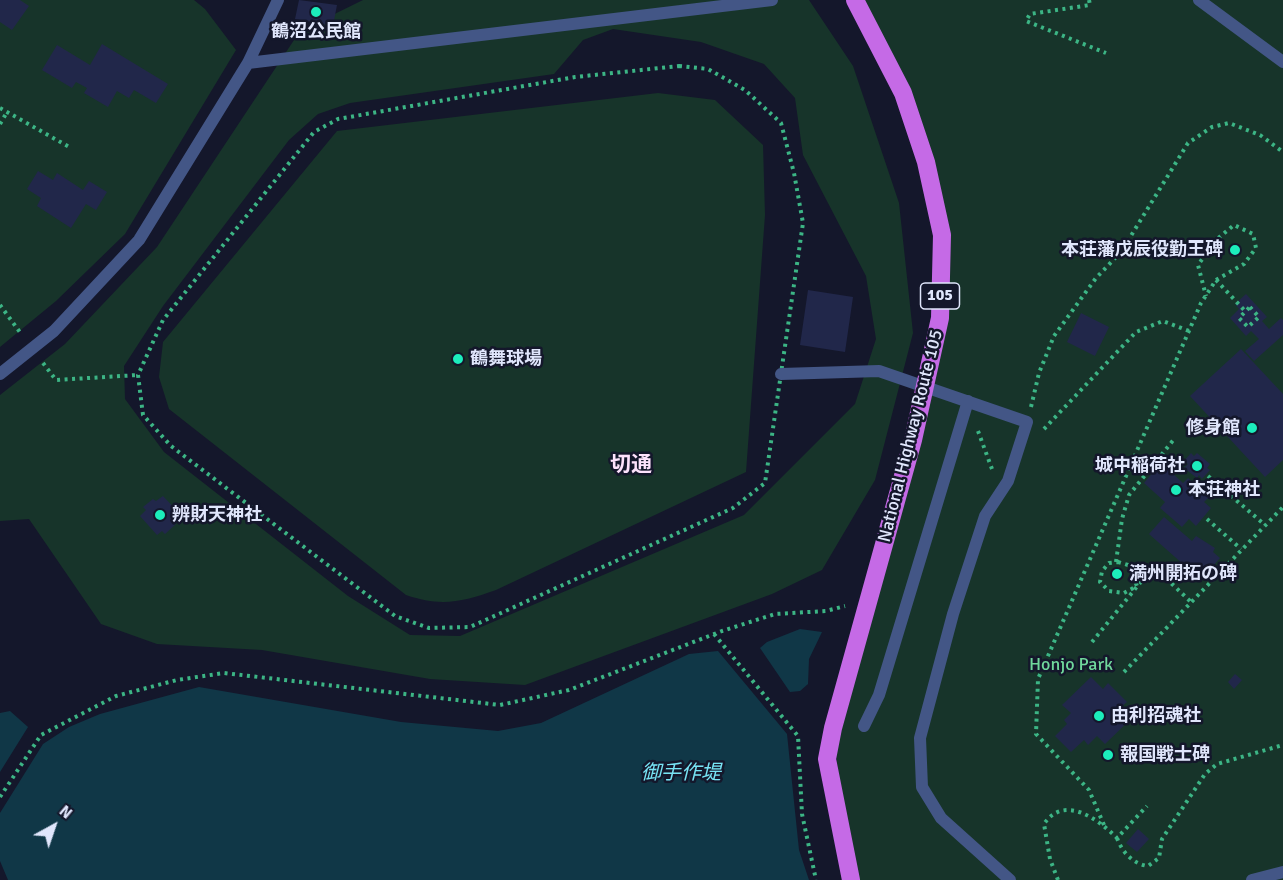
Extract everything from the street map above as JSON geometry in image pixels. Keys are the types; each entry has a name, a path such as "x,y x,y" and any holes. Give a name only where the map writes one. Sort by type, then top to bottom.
{"highway":[{"name":"National Highway Route 105","path":"851,880 827,759 833,728 914,440 940,318 942,235 926,162 903,93 855,0"}],"street":[{"path":"0,374 31,347 54,331 139,240 248,63 278,0"},
{"path":"1199,0 1283,62"},
{"path":"248,63 770,1"},
{"path":"782,374 879,371 968,401 1025,427 1008,481 985,516 953,614 920,738 922,787 941,818 1010,880"},
{"path":"864,726 879,695 968,401"},
{"path":"1252,880 1283,872"}],"path":[{"path":"1089,0 1090,5 1030,14 1026,21 1106,53"},
{"path":"679,66 708,69 718,74 745,90 781,123 795,173 803,223 765,483 733,508 470,627 429,628 395,616 171,446 143,415 138,375 163,320 314,132 338,119 575,77 679,66"},
{"path":"0,108 71,148"},
{"path":"0,124 7,112"},
{"path":"1189,331 1163,321 1136,332 1048,427 1037,433 1025,427 1039,373 1054,336 1096,278 1121,252 1188,143 1212,127 1229,123 1260,135 1283,152"},
{"path":"1104,825 1089,790 1036,734 1038,679 1189,331 1216,280 1244,264 1256,248 1253,234 1234,225 1216,240 1198,265 1206,296"},
{"path":"1216,280 1246,312"},
{"path":"0,305 31,347"},
{"path":"1250,307 1259,317 1248,327 1239,318 1246,312 1250,307"},
{"path":"56,380 138,375"},
{"path":"968,401 992,469 994,502"},
{"path":"1116,562 1122,519 1129,495 1175,438"},
{"path":"1208,476 1265,525"},
{"path":"1124,672 1283,507"},
{"path":"1208,519 1241,549"},
{"path":"1109,562 1128,565 1137,586 1124,593 1109,591 1100,582 1102,571 1109,562"},
{"path":"1131,571 1152,576"},
{"path":"1092,642 1144,578 1156,575 1171,583 1191,602"},
{"path":"0,797 41,735 116,696 177,680 224,673 500,705 569,690 714,634 775,614 826,611 869,601"},
{"path":"714,634 798,736 802,814 816,880"},
{"path":"1058,880 1050,859 1044,824 1050,814 1062,809 1077,812 1104,825 1117,838 1121,848 1131,858 1139,865 1148,866 1159,858 1162,839 1205,774 1217,764 1283,745"},
{"path":"1117,838 1147,806"}],"green space":[{"path":"0,0 194,0 205,9 236,50 125,234 56,301 0,347"},
{"path":"363,0 809,0 853,66 899,203 913,333 875,480 822,570 772,594 525,685 430,679 262,650 157,644 101,624 29,519 0,521 0,395 65,344 157,247 300,31","holes":["613,29 701,42 764,64 795,98 803,155 866,276 876,339 855,404 744,515 460,636 410,635 348,596 164,452 125,399 124,366 163,306 289,140 318,114 350,103 554,74 583,40"]},
{"name":"Honjo Park","path":"855,0 1283,0 1283,880 851,880 833,728 940,318 942,235 926,162"},
{"name":"鶴舞球場","path":"658,93 715,100 763,145 765,215 746,472 496,590 462,600 430,601 406,595 169,409 159,377 163,342 337,131"}],"water":[{"path":"800,629 822,632 809,659 808,684 800,691 790,692 760,648 767,642"},
{"name":"御手作堤","path":"718,651 787,734 799,850 809,880 8,880 0,861 0,813 43,744 69,727 100,714 199,687 401,722 498,731 541,723 689,654"},
{"path":"10,711 28,727 0,772 0,713"}],"building":[{"path":"0,0 20,0 29,6 12,30 0,22"},
{"name":"鶴沼公民館","path":"299,0 337,5 333,26 295,19"},
{"path":"102,44 168,84 156,103 134,90 129,98 117,91 108,107 84,93 87,88 76,82 72,88 42,70 57,45 90,65"},
{"path":"38,171 53,180 57,173 83,190 89,181 107,192 96,210 86,204 71,228 37,206 41,198 27,189"},
{"path":"808,290 853,297 845,352 800,345"},
{"path":"1246,294 1267,317 1262,321 1269,329 1281,318 1283,320 1283,335 1254,361 1245,351 1259,339 1251,331 1246,336 1230,318 1239,309 1235,304"},
{"path":"1081,313 1109,327 1095,356 1067,342"},
{"name":"修身館","path":"1241,349 1283,394 1283,460 1265,477 1190,396"},
{"name":"城中稲荷社","path":"1191,453 1194,456 1197,453 1210,464 1207,468 1210,470 1202,479 1199,475 1197,478 1184,468 1188,464 1184,461"},
{"name":"本荘神社","path":"1161,463 1183,483 1188,478 1209,497 1204,502 1211,508 1196,526 1189,519 1182,527 1160,508 1165,502 1144,483"},
{"name":"辨財天神社","path":"163,496 180,514 172,521 176,524 165,534 162,531 157,535 140,516 146,510 143,507 153,499 156,501"},
{"path":"1164,517 1192,541 1196,536 1215,548 1213,552 1220,558 1201,580 1149,534"},
{"path":"1235,674 1242,680 1234,689 1228,682"},
{"name":"由利招魂社","path":"1091,677 1103,689 1108,683 1127,702 1121,707 1132,718 1105,744 1097,736 1088,745 1084,740 1071,752 1055,736 1067,724 1064,720 1071,713 1062,705"},
{"path":"1138,829 1149,839 1137,852 1126,843"}],"place":[{"name":"鶴沼公民館","path":"316,12"},
{"name":"本荘藩戊辰役勤王碑","path":"1235,250"},
{"name":"鶴舞球場","path":"458,359"},
{"name":"修身館","path":"1252,428"},
{"name":"城中稲荷社","path":"1197,466"},
{"name":"本荘神社","path":"1176,490"},
{"name":"辨財天神社","path":"160,515"},
{"name":"満州開拓の碑","path":"1117,574"},
{"name":"由利招魂社","path":"1099,716"},
{"name":"報国戦士碑","path":"1108,755"}],"district":[{"name":"切通","path":"631,465"}]}
